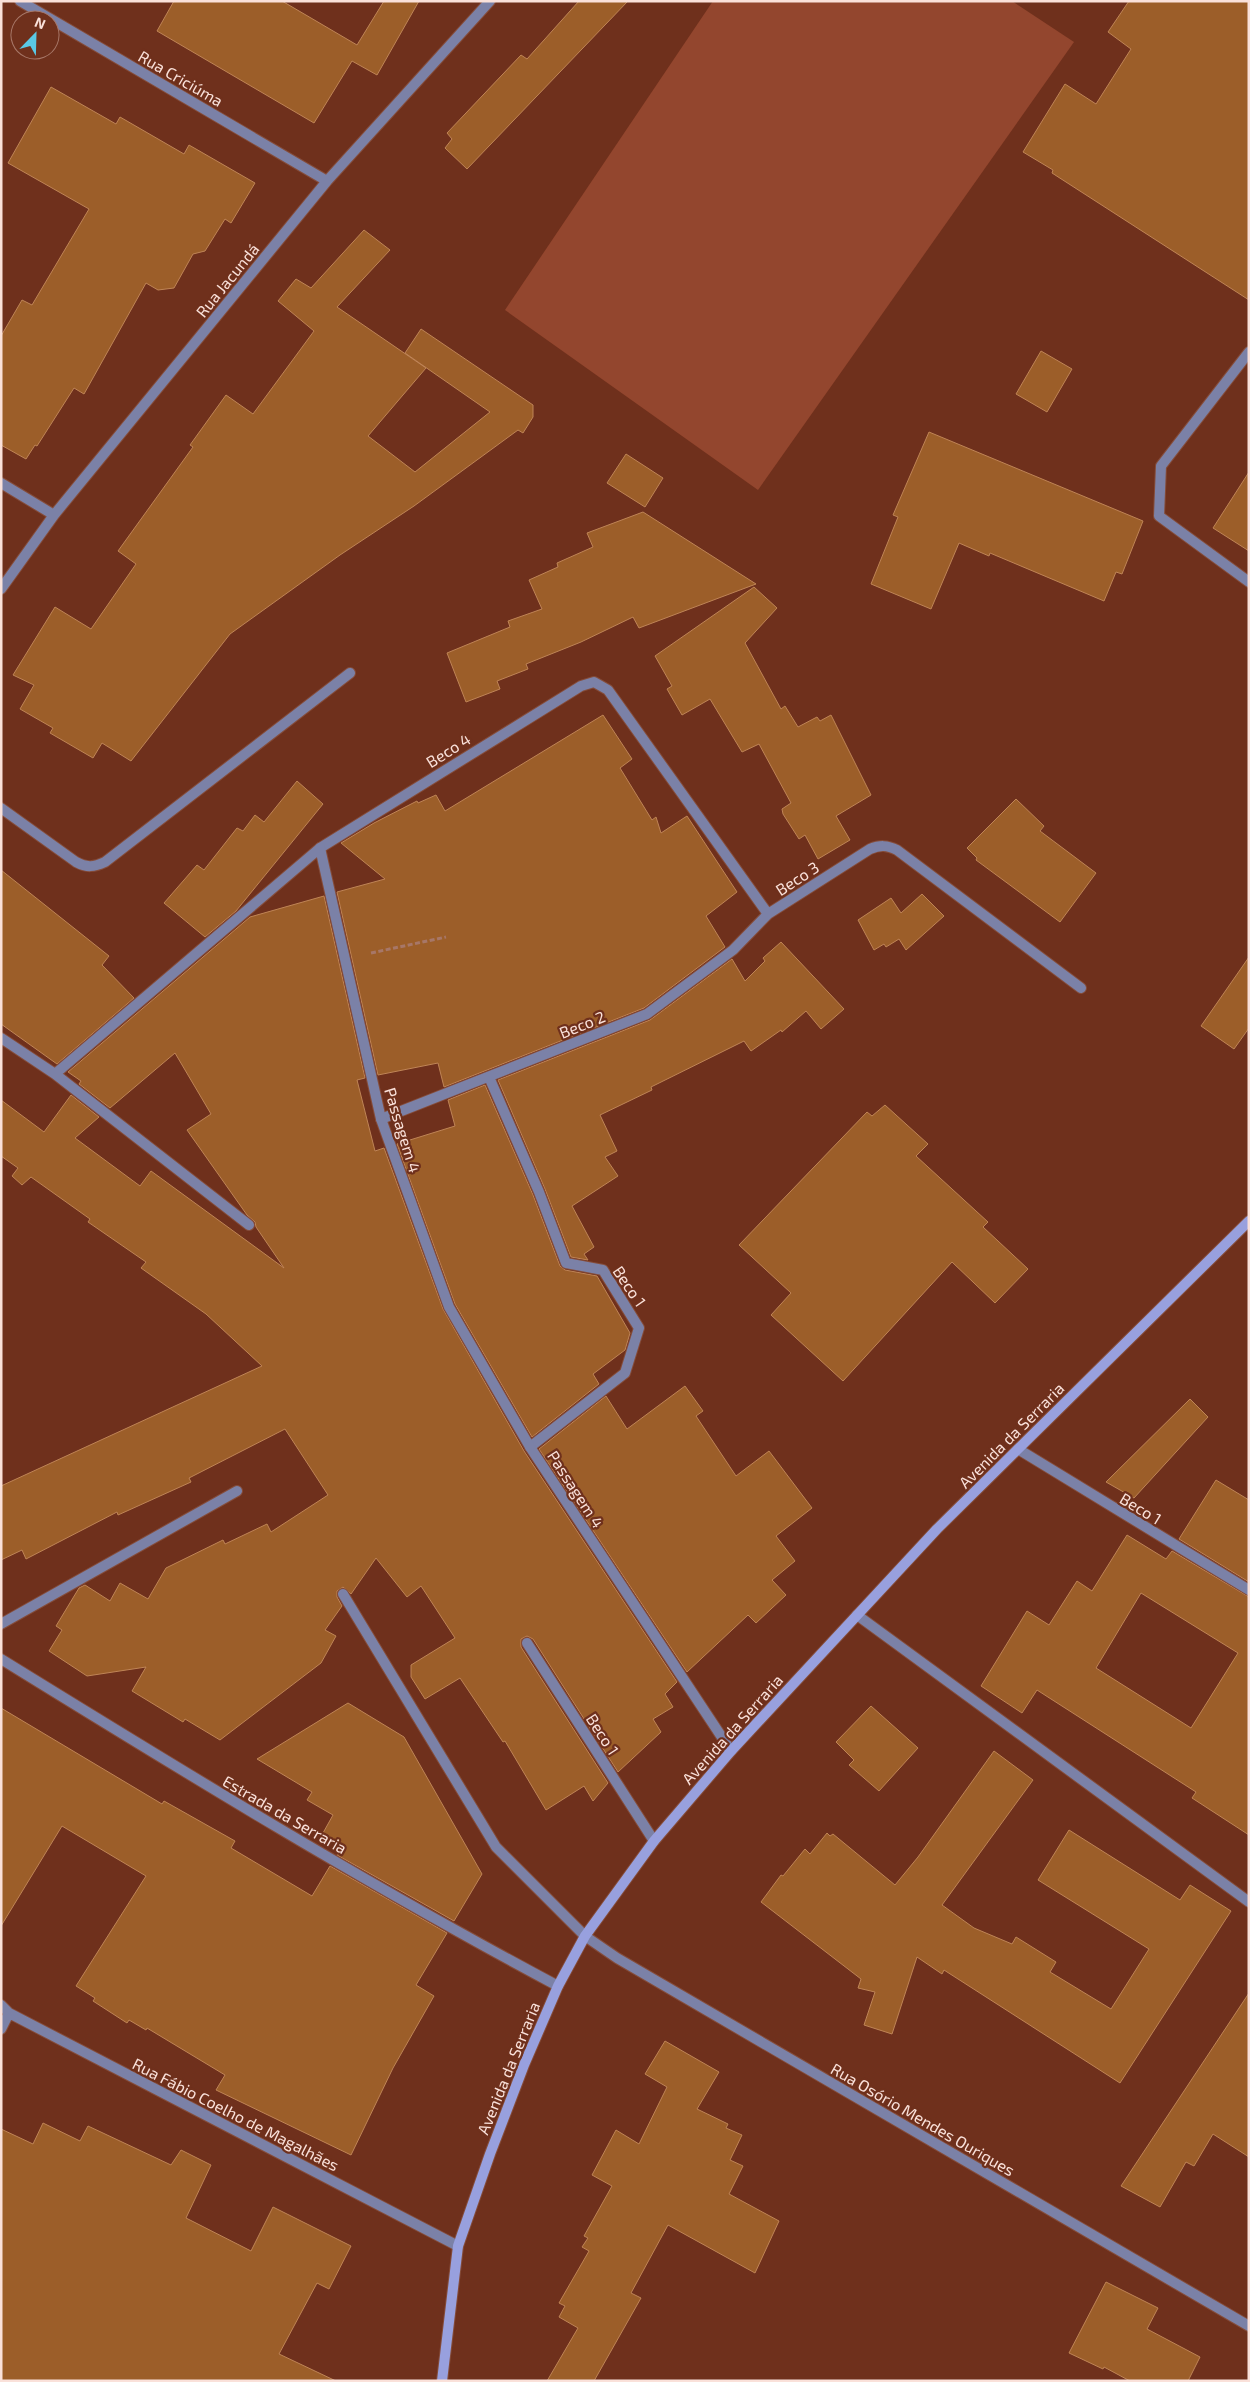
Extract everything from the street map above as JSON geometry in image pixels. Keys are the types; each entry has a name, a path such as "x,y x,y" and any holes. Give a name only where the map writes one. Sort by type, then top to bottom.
{"main road":[{"name":"Avenida da Serraria","path":"442,2381 458,2246 490,2154 558,1986 585,1936 654,1841 730,1750 937,1529 1249,1221"}],"street":[{"name":"Rua Criciúma","path":"20,1 327,181"},
{"name":"Rua Jacundá","path":"1,589 54,515 327,181 490,1"},
{"path":"1249,352 1161,466 1158,516 1249,582"},
{"path":"1,484 54,515"},
{"path":"1,808 76,862 86,867 96,866 105,862 350,673"},
{"name":"Beco 4","path":"320,848 581,686 594,682"},
{"name":"Beco 3","path":"594,682 608,690 768,914 870,849 888,846 897,850 1081,988"},
{"path":"55,1074 320,848"},
{"name":"Passagem 4","path":"320,848 381,1119 449,1307 530,1446 730,1750"},
{"name":"Beco 2","path":"381,1119 647,1014 733,950 768,914"},
{"path":"1,1038 55,1074 249,1225"},
{"name":"Beco 1","path":"489,1077 539,1192 566,1263 603,1270 639,1328 625,1373 530,1446"},
{"name":"Beco 1","path":"1018,1450 1249,1590"},
{"path":"1,1624 237,1491"},
{"name":"Rua Osório Mendes Ouriques","path":"343,1594 496,1847 585,1936 625,1963 1249,2326"},
{"path":"857,1615 1249,1902"},
{"name":"Beco 1","path":"527,1643 654,1841"},
{"name":"Estrada da Serraria","path":"1,1659 204,1784 497,1953 558,1986"},
{"name":"Rua Fábio Coelho de Magalhães","path":"1,2005 9,2013 458,2246"},
{"path":"1,2029 9,2013"}],"path":[{"path":"345,958 446,938"}],"shaded area":[{"path":"713,1 1012,1 1074,42 758,490 505,310"}],"building":[{"path":"174,1 282,1 357,45 384,1 419,1 377,75 352,61 314,123 157,31"},
{"path":"579,1 628,1 467,169 445,148 452,139 447,133 521,55 527,59"},
{"path":"1129,1 1249,1 1249,300 1052,173 1053,170 1023,152 1065,84 1096,104 1131,49 1108,32"},
{"path":"51,87 116,124 120,117 184,154 189,145 255,183 231,223 225,219 205,251 193,254 174,288 158,290 146,283 84,394 74,388 37,446 35,445 26,459 1,445 1,336 22,300 32,305 89,209 8,163"},
{"path":"364,230 390,250 337,307 426,368 368,436 415,472 490,412 405,353 421,329 533,405 533,417 523,433 518,430 414,506 340,555 230,634 131,761 102,743 93,758 50,733 53,728 20,709 34,685 13,675 55,607 91,629 136,564 118,551 193,447 190,445 226,395 253,414 314,331 278,301 296,279 311,288"},
{"path":"1041,351 1072,369 1047,412 1016,394"},
{"path":"929,432 1143,521 1122,574 1116,572 1104,601 990,553 989,556 959,543 931,609 871,584 898,517 893,515"},
{"path":"626,454 663,478 645,507 607,483"},
{"path":"1249,472 1249,551 1213,528"},
{"path":"643,512 756,584 639,628 633,617 581,642 526,664 528,669 497,681 500,689 466,702 447,653 510,627 508,621 542,609 529,580 558,567 557,563 593,547 587,533"},
{"path":"754,587 777,608 745,643 781,709 785,706 798,727 817,717 820,721 831,715 871,795 836,816 850,840 818,859 805,835 799,839 783,814 782,809 791,803 759,744 742,752 710,699 682,715 667,689 672,686 655,656"},
{"path":"603,715 632,759 620,768 652,820 656,817 661,833 687,816 737,892 706,916 725,947 644,1008 444,1087 438,1063 378,1075 337,892 385,879 341,843 374,823 417,801 418,803 436,795 445,811"},
{"path":"297,781 323,804 236,911 205,937 164,903 197,865 204,870 237,828 243,831 255,815 264,822"},
{"path":"1016,799 1044,826 1040,831 1096,873 1060,922 976,860 977,858 967,848"},
{"path":"1,870 109,956 102,965 134,998 57,1064 1,1024"},
{"path":"922,894 944,916 906,950 899,939 886,947 884,944 874,950 858,920 891,898 901,913"},
{"path":"324,896 365,1078 357,1080 375,1151 384,1148 443,1309 524,1451 677,1682 665,1694 673,1707 653,1719 661,1732 618,1772 533,1639 527,1636 521,1639 521,1647 608,1783 593,1801 584,1786 546,1810 505,1741 503,1742 460,1678 425,1699 411,1677 411,1665 455,1638 421,1586 407,1597 376,1558 351,1594 343,1587 337,1591 337,1597 342,1606 325,1630 336,1636 321,1663 220,1740 185,1719 183,1722 132,1691 146,1667 87,1676 49,1651 62,1630 56,1626 79,1588 85,1585 110,1601 120,1583 148,1599 166,1568 223,1540 225,1544 267,1524 271,1532 328,1495 285,1429 189,1478 191,1482 118,1515 117,1512 26,1559 22,1550 1,1560 1,1486 262,1366 206,1314 141,1268 146,1262 88,1222 90,1219 31,1177 22,1185 12,1176 18,1168 1,1156 1,1100 44,1132 71,1095 99,1117 75,1138 140,1186 151,1171 284,1268 256,1227 255,1222 247,1215 187,1130 211,1114 175,1053 110,1108 79,1084 81,1081 68,1072 250,917"},
{"path":"781,942 844,1009 821,1029 806,1011 782,1032 781,1030 751,1051 744,1041 651,1087 652,1090 600,1115 617,1151 605,1157 618,1176 572,1206 594,1247 584,1254 588,1260 571,1257 545,1189 498,1080 650,1020 732,959 745,981 765,961 763,958"},
{"path":"1249,957 1249,1028 1234,1049 1201,1026"},
{"path":"485,1085 533,1195 560,1266 565,1270 597,1276 630,1333 625,1350 593,1374 599,1384 532,1437 455,1304 397,1144 455,1126 448,1100"},
{"path":"885,1105 928,1144 916,1156 988,1222 983,1227 1028,1269 995,1303 952,1262 843,1381 771,1315 791,1293 739,1245 867,1112 872,1116"},
{"path":"685,1386 703,1411 696,1416 736,1476 769,1451 812,1508 776,1536 795,1561 772,1580 786,1595 756,1623 748,1615 687,1672 539,1449 606,1396 627,1429"},
{"path":"1190,1399 1208,1417 1134,1498 1106,1482"},
{"path":"1216,1480 1249,1500 1249,1582 1179,1539"},
{"path":"1127,1535 1166,1559 1172,1551 1249,1597 1249,1835 1192,1798 1196,1792 1037,1690 1022,1713 981,1686 1027,1611 1049,1625 1077,1581 1092,1591","holes":["1141,1593 1238,1653 1191,1728 1096,1668"]},
{"path":"348,1703 404,1737 482,1874 454,1921 337,1855 343,1845 323,1833 333,1815 307,1800 312,1792 257,1759"},
{"path":"871,1706 918,1748 879,1791 849,1765 854,1760 836,1742"},
{"path":"1,1708 162,1804 164,1801 235,1841 231,1848 312,1896 330,1866 447,1933 416,1985 434,1996 393,2068 351,2155 216,2090 225,2075 147,2028 146,2030 129,2020 127,2023 93,2001 95,1998 76,1986 146,1876 62,1826 1,1926"},
{"path":"994,1751 1033,1780 942,1905 974,1928 1012,1944 1016,1937 1056,1962 1050,1972 1111,2009 1149,1949 1038,1880 1069,1830 1180,1900 1190,1885 1231,1911 1120,2083 944,1970 942,1974 917,1957 892,2034 864,2025 875,1992 858,1988 861,1979 761,1902 781,1875 783,1876 805,1849 810,1854 827,1833 830,1836 833,1834 895,1885 918,1857"},
{"path":"1249,1993 1249,2157 1213,2134 1194,2166 1186,2162 1160,2207 1121,2186"},
{"path":"665,2041 719,2072 697,2109 728,2124 726,2128 742,2135 730,2160 743,2166 729,2194 779,2221 755,2273 668,2225 631,2293 641,2298 594,2381 547,2381 578,2328 559,2317 565,2306 559,2303 589,2251 582,2247 588,2238 584,2236 612,2186 592,2175 616,2130 639,2144 667,2087 645,2074"},
{"path":"43,2123 80,2141 88,2126 171,2165 181,2150 211,2165 186,2218 251,2251 273,2207 351,2246 329,2289 317,2283 279,2354 336,2381 1,2381 1,2129 33,2144"},
{"path":"1106,2282 1158,2308 1147,2329 1200,2357 1188,2381 1130,2381 1104,2367 1103,2369 1069,2353"}]}
